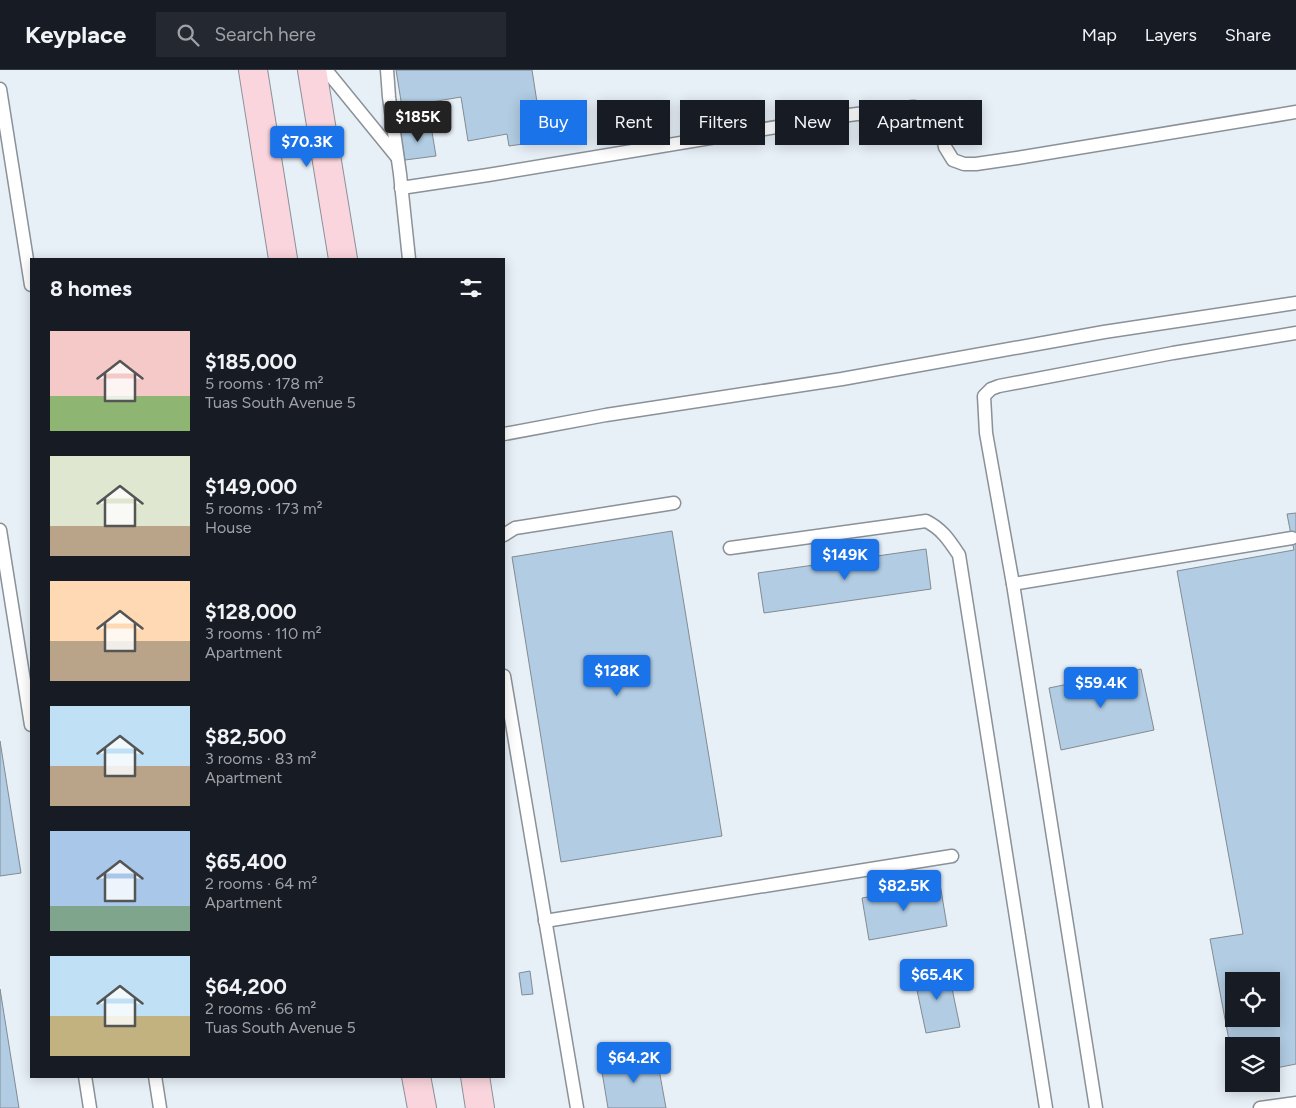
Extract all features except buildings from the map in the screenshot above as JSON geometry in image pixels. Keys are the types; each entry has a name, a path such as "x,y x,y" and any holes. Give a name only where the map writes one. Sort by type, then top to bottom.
{"street":[{"path":"253,70 283,258"},
{"path":"312,70 343,258"},
{"path":"416,1078 422,1108"},
{"path":"475,1078 480,1108"}],"lane":[{"path":"326,70 397,157"},
{"path":"387,70 388,97 409,258"},
{"path":"0,89 30,279"},
{"path":"401,188 849,115 914,107 926,109 936,114 945,148 954,160 964,164 1017,158 1296,112"},
{"path":"505,434 606,415 842,379 1104,332 1296,303"},
{"path":"1096,1108 1013,584 986,433 984,396 991,389 999,386 1115,363 1296,333"},
{"path":"505,535 515,528 674,503"},
{"path":"730,548 926,522 936,526 948,538 959,555 1046,1108"},
{"path":"0,530 6,602 30,720"},
{"path":"1013,584 1292,538"},
{"path":"505,682 577,1108"},
{"path":"545,921 952,856"},
{"path":"86,1078 90,1108"},
{"path":"155,1078 160,1108"},
{"path":"1260,1108 1296,1103"}]}
